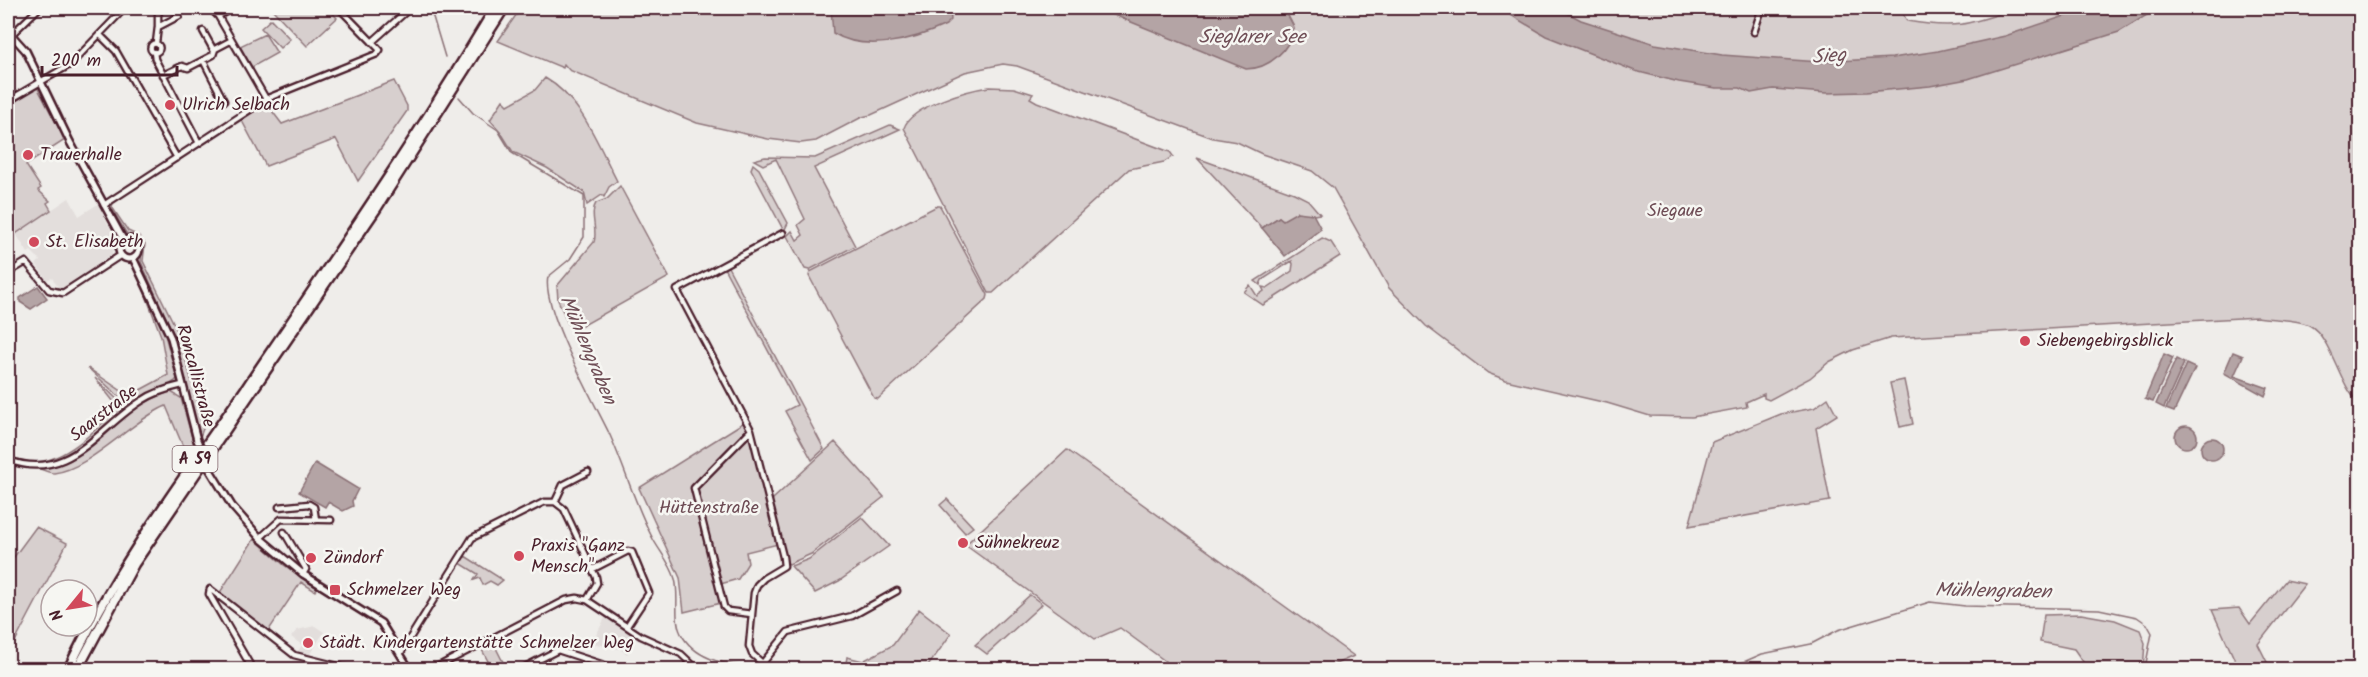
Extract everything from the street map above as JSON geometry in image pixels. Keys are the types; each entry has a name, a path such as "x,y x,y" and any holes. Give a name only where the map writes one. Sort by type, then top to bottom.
{"highway":[{"name":"A 59","path":"68,669 84,635 136,548 335,256 495,8"},
{"name":"A 59","path":"77,669 134,564 376,209 504,8"}],"street":[{"path":"39,8 9,33 26,51 124,241"},
{"path":"8,101 71,64 125,8"},
{"path":"162,8 158,14 156,43 159,49 154,52 163,75 199,143"},
{"path":"158,27 179,16 176,8"},
{"path":"210,8 218,16 266,99"},
{"path":"218,16 233,8"},
{"path":"104,205 266,99 373,57 380,51 339,8"},
{"path":"372,42 410,8"},
{"path":"1754,32 1762,8"},
{"path":"203,31 213,53"},
{"path":"100,35 116,51 177,158"},
{"path":"163,75 182,66 188,68 205,63 213,53 232,40"},
{"path":"205,63 224,100"},
{"path":"783,233 677,290 751,430 784,567 764,578 758,585 749,646 752,654 759,666 788,632 852,616 897,591"},
{"path":"132,240 138,245 138,252 133,258 127,259 121,255 119,249 124,241 132,240"},
{"path":"8,273 26,262 49,290 63,293 121,255"},
{"name":"Roncallistraße","path":"133,258 166,324 197,440 210,470 232,506 260,538"},
{"name":"Saarstraße","path":"8,460 38,465 69,458 88,446 144,399 183,385"},
{"path":"751,430 694,488 724,608 728,611 752,614"},
{"path":"555,502 563,485 588,472"},
{"path":"400,654 472,538 544,502 555,502 567,513 593,569 597,583 587,600"},
{"path":"279,507 309,504 314,507 316,520"},
{"path":"331,520 281,519 260,538 303,574 374,617 385,627 410,669"},
{"path":"284,532 306,569 303,574"},
{"path":"593,569 628,551 632,552 649,593 627,626"},
{"path":"253,669 221,619 209,594 210,589 289,652 322,663 354,669"},
{"path":"431,669 566,600 577,598 587,600 641,636 681,654 698,669"},
{"path":"519,669 558,650 616,669"},
{"path":"320,669 322,663"}],"shaded area":[{"path":"69,198 79,216 98,204 117,242 111,255 60,290 52,278 47,280 36,264 40,261 39,259 31,251 28,253 16,234"},
{"path":"606,616 637,636 627,654 620,649 592,643"},
{"name":"Städt. Kindergartenstätte Schmelzer Weg","path":"315,626 324,632 308,657 297,653 302,645 291,637 297,630"}],"green space":[{"path":"271,8 328,8 337,18 307,46"},
{"name":"Siegaue","path":"521,8 1900,8 1907,21 1952,25 1975,22 2017,8 2360,8 2360,404 2352,396 2324,340 2317,331 2297,321 2257,317 1891,338 1853,350 1829,362 1810,378 1769,400 1764,398 1764,394 1746,402 1747,407 1692,417 1650,416 1607,403 1506,380 1488,373 1426,326 1389,288 1333,188 1312,171 1262,154 1237,142 1213,138 1017,66 1003,64 965,72 862,117 816,141 801,143 768,139 697,123 569,70 564,64 563,68 498,41"},
{"path":"271,19 290,39 280,48 261,28"},
{"path":"265,34 277,53 252,67 240,46"},
{"path":"545,78 558,87 579,110 617,181 609,187 604,197 602,195 587,205 584,192 547,168 513,152 490,120 503,100 508,105 535,90"},
{"path":"394,81 407,106 407,111 358,181 336,139 266,166 241,119 266,103 282,124"},
{"path":"37,87 65,140 26,165 41,188 38,190 50,201 47,203 51,210 8,239 8,106"},
{"path":"989,87 1014,88 1033,94 1030,98 1037,102 1170,152 1173,156 1164,162 1129,169 993,293 989,293 904,128 909,120 928,106 955,95"},
{"path":"890,125 900,129 814,168 855,246 809,270 805,269 787,236 792,231 797,240 803,235 798,225 805,219 776,159 763,165 754,160 765,157 815,158"},
{"path":"1197,158 1294,193 1308,200 1320,214 1283,220 1279,217 1262,228"},
{"path":"753,164 759,169 788,223 784,231 751,169"},
{"path":"620,186 669,277 575,330 570,328 558,300 557,286 594,242 593,212 596,203 607,199"},
{"path":"113,203 112,207 128,231 139,236 145,244 143,261 177,330 202,415 204,426 200,437 173,333 141,262 142,244 137,238 126,233 110,206"},
{"path":"940,206 988,295 987,299 878,399 874,398 809,276 810,272"},
{"path":"1322,238 1331,242 1340,256 1263,305 1244,292 1250,285 1257,296 1264,291 1262,287 1267,288 1292,271 1292,261 1262,280 1260,285 1255,281"},
{"path":"727,265 824,449 812,460 785,411 797,405 723,266"},
{"path":"142,285 164,331 177,379 127,404 88,368 129,396 168,375 161,336"},
{"path":"95,378 123,405 123,412 71,452 49,460 79,443 115,409 114,402"},
{"path":"1904,380 1913,424 1900,427 1890,383"},
{"path":"171,392 181,398 194,445 187,456 166,406 139,422 96,454 68,470 54,473 40,469 60,465 77,457 136,409"},
{"path":"1828,398 1837,415 1816,428 1830,501 1689,526 1712,442 1781,414 1814,408"},
{"name":"Hüttenstraße","path":"746,421 778,544 746,552 748,563 738,579 717,585 721,603 684,612 680,578 639,488"},
{"path":"835,442 884,497 811,554 789,564 785,561 771,504 773,499"},
{"path":"1067,450 1354,656 1324,669 1176,669 1120,628 1095,639 965,545"},
{"path":"947,499 973,527 965,533 940,505"},
{"path":"862,517 889,546 839,581 815,593 791,566 809,559"},
{"path":"36,527 67,543 49,578 39,578 39,596 8,655 8,565"},
{"path":"254,539 284,565 317,588 315,591 301,582 267,633 219,594"},
{"path":"465,556 503,580 497,585 490,581 483,585 480,578 474,580 478,574 460,563"},
{"path":"2286,580 2305,584 2258,644 2270,668 2246,669 2242,664 2238,667 2212,610 2239,608 2250,624"},
{"path":"1030,595 1042,604 987,654 975,645"},
{"path":"919,609 951,634 926,669 829,669 830,664 845,668 847,657 863,661 893,645"},
{"path":"2081,614 2115,620 2140,630 2145,643 2143,669 2088,669 2074,649 2040,642 2044,615"},
{"path":"493,642 505,669 487,669 489,663 481,648"}],"water":[{"path":"831,8 950,8 951,20 946,25 905,39 874,43 860,42 833,33"},
{"name":"Sieglarer See","path":"1097,8 1284,8 1294,27 1288,43 1277,57 1263,66 1246,69"},
{"path":"1499,8 1558,8 1581,20 1655,44 1722,55 1820,62 1892,58 1938,51 2005,36 2089,8 2169,8 2150,13 2119,32 1968,79 1930,86 1866,92 1826,93 1773,89 1751,93 1740,88 1716,88 1635,71 1546,36"},
{"path":"1297,212 1313,214 1321,229 1285,256 1262,228 1279,217 1283,220"},
{"path":"38,286 47,298 31,309 20,302 20,298"},
{"path":"2233,352 2243,356 2234,376 2268,388 2265,396 2224,373"},
{"path":"2164,354 2173,358 2153,402 2145,399"},
{"path":"2176,359 2184,363 2164,408 2156,404"},
{"path":"2186,364 2195,368 2174,412 2166,409"},
{"path":"2182,426 2190,426 2197,433 2197,441 2190,448 2182,448 2175,441 2175,433"},
{"path":"2208,438 2216,438 2223,445 2223,453 2216,460 2208,460 2201,453 2201,445"},
{"path":"315,463 358,489 352,501 353,506 343,511 328,502 325,507 299,492"}],"waterway":[{"name":"Mühlengraben","path":"423,8 433,17 445,57"},
{"name":"Mühlengraben","path":"459,97 473,113 498,130 512,153 584,196 584,237 570,259 548,277 552,310 570,355 609,433 635,500 653,539 673,574 678,624 683,637 698,652 716,661 757,668"},
{"name":"Mühlengraben","path":"1725,670 1762,654 1811,644 1838,630 1930,602 1965,606 2099,609 2137,617 2147,624 2152,633 2146,663 2150,670"},
{"name":"Mühlengraben","path":"762,668 787,670"}],"place":[{"name":"Ulrich Selbach","path":"170,105"},
{"name":"Trauerhalle","path":"28,155"},
{"name":"St. Elisabeth","path":"34,242"},
{"name":"Siebengebirgsblick","path":"2025,341"},
{"name":"Sühnekreuz","path":"963,543"},
{"name":"Praxis \"Ganz Mensch\"","path":"519,556"},
{"name":"Zündorf","path":"311,558"},
{"name":"Schmelzer Weg","path":"335,590"},
{"name":"Städt. Kindergartenstätte Schmelzer Weg","path":"308,643"}],"water label":[{"name":"Sieg","path":"1829,57"}]}
